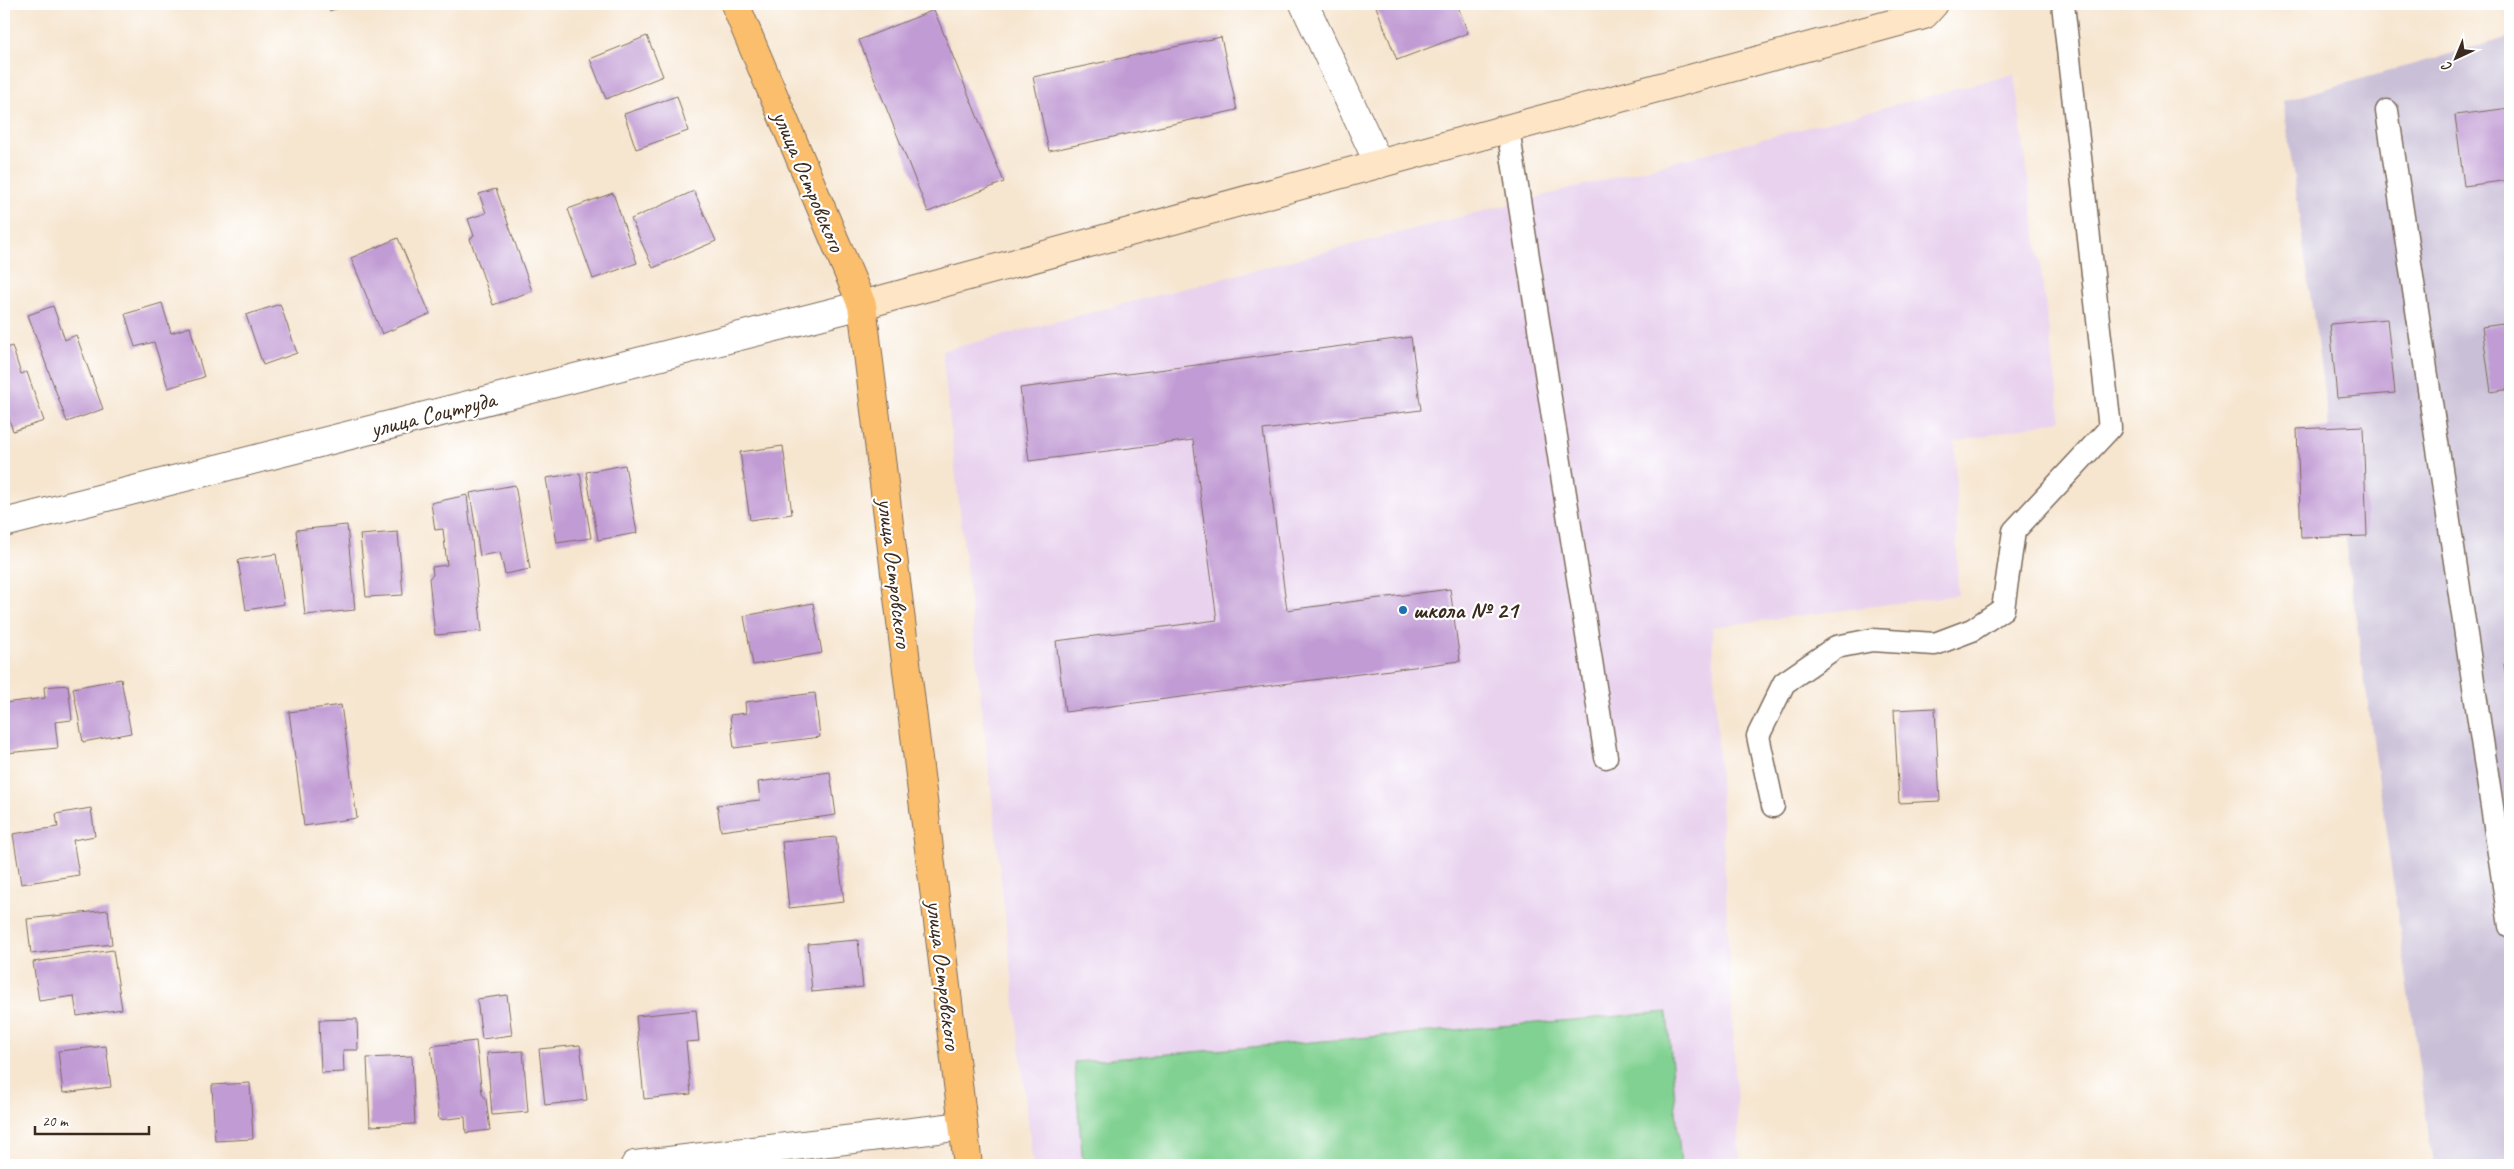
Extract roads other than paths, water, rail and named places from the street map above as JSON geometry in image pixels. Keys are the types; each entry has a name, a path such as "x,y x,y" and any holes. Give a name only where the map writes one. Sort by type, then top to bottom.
{"main road":[{"name":"улица Островского","path":"735,4 862,305 968,1165"}],"street":[{"path":"1304,4 1379,164"},
{"path":"862,305 1924,15 1934,4"},
{"name":"улица Соцтруда","path":"4,523 862,305"},
{"path":"635,1165 963,1126"}],"lane":[{"path":"1774,806 1758,736 1784,683 1836,647 1872,640 1935,644 1972,630 2003,608 2014,531 2110,428 2063,4"},
{"path":"2387,111 2510,926"},
{"path":"1508,129 1606,757"}],"place":[{"name":"школа № 21","path":"1403,610"}]}
